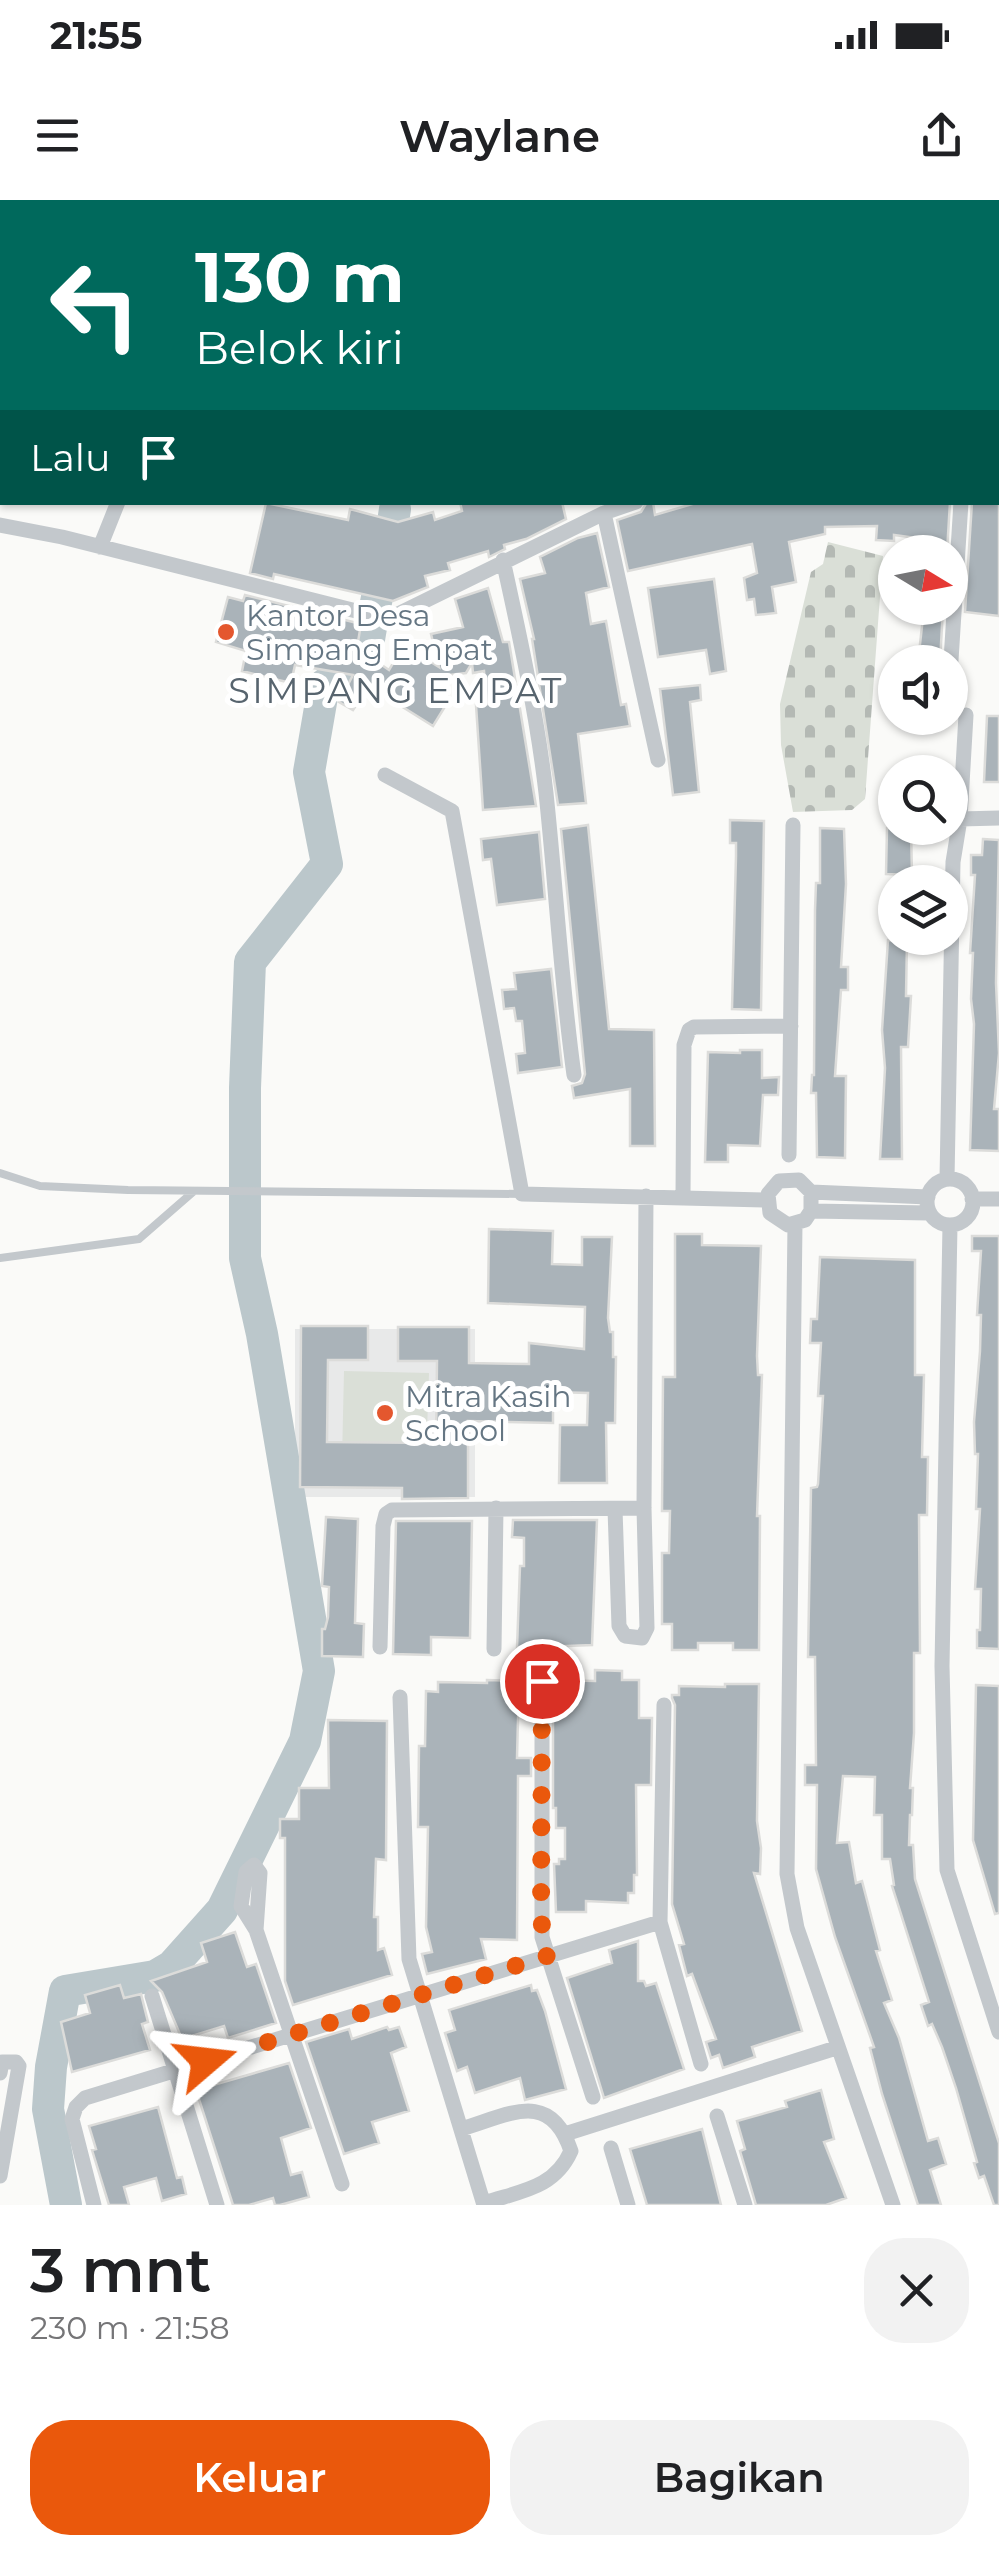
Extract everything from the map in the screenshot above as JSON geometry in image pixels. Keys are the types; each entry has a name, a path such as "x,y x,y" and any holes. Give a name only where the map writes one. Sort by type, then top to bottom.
{"street":[{"path":"100,547 117,505"},
{"path":"0,525 384,618 627,505"},
{"path":"952,645 961,505"},
{"path":"604,513 658,760"},
{"path":"503,560 531,691 543,774 574,1076"},
{"path":"385,774 452,811 522,1194 766,1200"},
{"path":"968,819 999,818"},
{"path":"789,1155 794,825"},
{"path":"946,1179 956,845"},
{"path":"683,1196 684,1045 689,1030 790,1026"},
{"path":"766,1200 774,1184 790,1178 806,1185 811,1192 811,1211"},
{"path":"946,1179 965,1185 972,1198 970,1214 950,1225 942,1224 928,1205 931,1188 946,1179"},
{"path":"811,1192 928,1205"},
{"path":"615,1508 619,1626 625,1636 637,1640 647,1628 646,1196"},
{"path":"972,1198 999,1200"},
{"path":"766,1200 775,1219 795,1224"},
{"path":"795,1224 811,1211 928,1205"},
{"path":"795,1224 787,1874 797,1928 892,2205"},
{"path":"950,1225 942,1666 947,1870 994,1997 998,2026"},
{"path":"380,1646 386,1514 400,1508 644,1508"},
{"path":"494,1649 496,1508"},
{"path":"542,1681 541,1919 547,1956 593,2098"},
{"path":"400,1696 406,1938 420,1995 461,2129 484,2204 550,2180 563,2169 571,2151 556,2120 542,2111 528,2110 461,2129"},
{"path":"664,1705 660,1922 701,2064"},
{"path":"94,2205 72,2119 76,2106 85,2098 660,1922"},
{"path":"256,1930 342,2184"},
{"path":"152,1996 217,2205"},
{"path":"565,2134 836,2048"},
{"path":"0,2073 6,2060 19,2066 0,2176"},
{"path":"717,2116 746,2205"},
{"path":"611,2148 628,2205"}],"lane":[{"path":"0,1173 40,1186 234,1193 522,1194"},
{"path":"0,1258 139,1239 193,1192"}],"shaded area":[{"name":"Mitra Kasih School","path":"295,1329 475,1329 475,1497 295,1497"}],"green space":[{"path":"828,542 878,555 878,624 865,799 852,810 793,812 781,745 780,704 811,572 823,564"},
{"path":"344,1371 429,1373 426,1461 342,1459"}],"building":[{"path":"266,505 348,520 350,509 398,522 433,512 435,520 462,511 461,505 563,505 566,519 504,545 505,549 489,557 488,551 448,563 450,570 425,576 428,587 393,601 274,574 273,579 250,573"},
{"path":"645,505 653,505 655,515 689,505 950,505 948,535 878,535 876,540 877,526 825,527 825,534 789,542 796,582 772,587 776,613 756,615 754,599 747,600 744,578 757,573 752,544 628,571 617,520 641,512"},
{"path":"972,505 999,505 999,616 968,612"},
{"path":"597,533 609,587 586,593 591,624 606,621 621,705 626,704 630,726 578,734 586,803 558,805 534,639 520,579 545,573 540,557"},
{"path":"714,579 726,671 710,674 706,650 658,657 648,588"},
{"path":"488,588 503,642 509,642 536,806 483,810 476,705 487,704 484,671 473,673 472,663 466,673 440,676 449,700 433,726 369,686 353,710 339,702 353,675 295,665 291,683 270,678 242,671 246,651 216,642 228,597 243,601 245,595 361,624 357,648 389,670 404,645 439,667 431,634 463,627 455,599"},
{"path":"922,625 942,625 941,645 920,645"},
{"path":"700,685 701,700 690,702 699,792 673,795 660,689"},
{"path":"987,716 999,716 999,782 984,782"},
{"path":"730,820 764,821 761,1010 732,1009 736,843 730,843"},
{"path":"588,825 609,1029 654,1030 655,1146 630,1146 630,1089 574,1098 572,1086 582,1083 585,1074 561,829"},
{"path":"820,828 844,829 846,884 841,967 848,967 848,990 841,990 835,1076 846,1076 845,1158 817,1157 816,1093 811,1093"},
{"path":"539,832 545,899 497,905 491,859 483,860 481,839"},
{"path":"983,839 999,840 999,1053 994,1109 999,1109 999,1151 970,1150 974,1024 970,953 975,875 971,875 971,855 982,855"},
{"path":"887,845 911,845 912,865 886,865"},
{"path":"887,955 907,955 906,996 911,996 908,1047 901,1047 902,1159 880,1159 885,1068 882,1030"},
{"path":"551,969 562,1067 518,1073 516,1054 525,1053 522,1021 516,1021 514,1008 504,1009 502,990 516,989 514,973"},
{"path":"762,1050 762,1078 779,1077 778,1095 763,1095 760,1146 728,1145 728,1162 705,1162 708,1052"},
{"path":"489,1229 553,1231 552,1264 582,1265 582,1237 612,1237 608,1318 616,1357 615,1423 606,1423 607,1483 559,1483 560,1425 587,1425 588,1393 553,1392 553,1423 468,1421 468,1498 402,1499 402,1488 300,1487 301,1326 368,1326 368,1360 328,1360 327,1442 436,1443 437,1361 398,1361 398,1327 469,1327 469,1363 529,1364 529,1343 584,1349 585,1307 488,1303"},
{"path":"675,1234 702,1234 702,1245 761,1246 757,1356 758,1375 762,1375 757,1516 759,1650 733,1650 733,1643 698,1643 698,1650 672,1650 672,1624 662,1624 662,1553 669,1553 670,1511 662,1511 663,1377 675,1377"},
{"path":"972,1236 999,1236 999,1649 977,1648 981,1589 975,1589 980,1509 976,1509 978,1454 974,1422 980,1351 981,1315 977,1315 981,1251 972,1251"},
{"path":"820,1257 915,1260 915,1375 924,1375 922,1457 928,1457 927,1515 919,1515 920,1653 914,1653 909,1845 913,1845 915,1879 999,2143 999,2205 994,2205 984,2176 979,2178 956,2088 942,2047 932,2024 928,2026 921,2005 929,2002 892,1886 890,1859 882,1859 882,1815 874,1815 875,1777 843,1776 837,1843 849,1842 856,1883 862,1881 880,1950 876,1951 892,2000 884,2003 899,2038 928,2141 938,2138 946,2164 930,2170 941,2205 918,2205 882,2094 870,2048 874,2047 835,1937 816,1869 817,1785 805,1785 805,1765 816,1765 815,1657 808,1657 811,1488 818,1484 823,1396 818,1396 821,1343 810,1343 811,1319 817,1319"},
{"path":"326,1517 358,1519 355,1623 364,1624 363,1657 322,1656 329,1587 322,1586"},
{"path":"513,1520 597,1520 592,1645 517,1648 524,1538 512,1537"},
{"path":"396,1521 472,1521 470,1638 431,1637 431,1655 393,1654"},
{"path":"595,1670 622,1671 622,1680 639,1680 639,1718 652,1718 651,1785 636,1785 637,1875 634,1893 628,1893 628,1903 586,1901 586,1912 556,1912 554,1864 565,1859 565,1828 556,1828 553,1808 553,1680 595,1681"},
{"path":"519,1681 517,1758 531,1758 531,1776 518,1776 517,1940 481,1939 486,1959 427,1974 422,1954 432,1952 426,1927 428,1827 418,1827 419,1746 425,1746 426,1691 438,1692 438,1682"},
{"path":"759,1684 757,1821 761,1848 760,1874 754,1873 802,2031 752,2047 755,2057 723,2068 719,2055 711,2058 706,2042 716,2039 692,1974 687,1976 679,1945 684,1944 672,1904 672,1695 679,1695 679,1686"},
{"path":"976,1685 999,1686 999,1913 995,1914 973,1840"},
{"path":"328,1720 387,1721 386,1860 376,1859 374,1917 378,1917 378,1950 384,1948 392,1975 293,2005 285,1981 285,1838 280,1838 280,1819 299,1819 299,1788 329,1788"},
{"path":"235,1932 247,1967 256,1964 276,2023 228,2038 224,2026 182,2039 162,1992 151,1981 207,1962 201,1943"},
{"path":"638,1941 638,1981 644,1981 646,1986 656,1983 684,2069 604,2098 567,1978 612,1963 609,1950"},
{"path":"120,1985 124,1998 141,1994 148,2022 142,2024 150,2050 72,2072 61,2022 90,2013 85,1995"},
{"path":"531,1985 545,2011 566,2089 525,2100 520,2078 475,2093 467,2067 457,2071 445,2033 455,2030 449,2010"},
{"path":"399,2027 406,2047 391,2053 409,2111 372,2122 379,2143 344,2154 306,2042 349,2029 352,2039"},
{"path":"289,2063 311,2128 281,2138 291,2175 302,2172 309,2197 280,2205 275,2205 273,2198 233,2205 196,2090"},
{"path":"821,2090 834,2139 824,2142 846,2198 826,2205 756,2205 740,2151 745,2149 737,2121 787,2107 785,2101"},
{"path":"158,2107 177,2178 182,2177 186,2194 162,2201 156,2178 124,2187 129,2205 109,2205 89,2126"},
{"path":"702,2129 721,2205 647,2205 630,2149"}],"waterway":[{"path":"66,2205 48,2109 51,2067 65,1991 155,1976 172,1966 222,1910 305,1741 319,1671 262,1334 245,1258 250,962 327,864 309,772 324,685 367,654 395,509"}],"place":[{"name":"Kantor Desa Simpang Empat","path":"226,632"},
{"name":"Mitra Kasih School","path":"385,1413"}],"district":[{"name":"SIMPANG EMPAT","path":"396,690"}],"route":[{"path":"206,2061 547,1956 541,1919 542,1681"}]}
